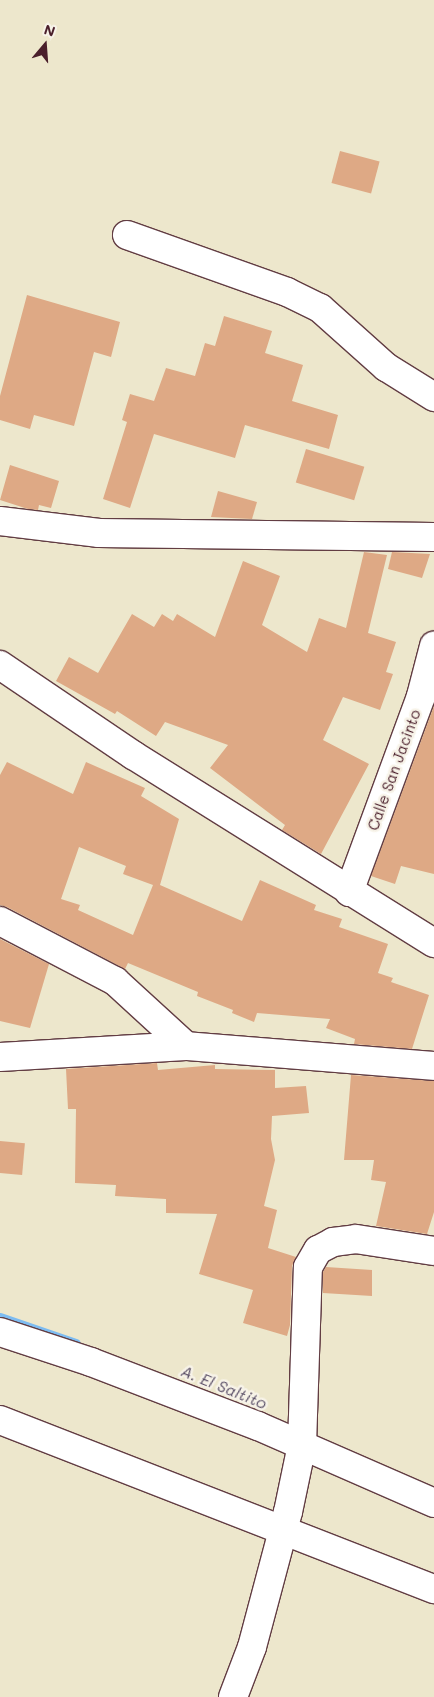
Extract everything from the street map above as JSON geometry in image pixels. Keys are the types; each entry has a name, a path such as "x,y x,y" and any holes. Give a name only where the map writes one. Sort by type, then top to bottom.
{"street":[{"path":"127,235 287,292 320,308 386,367 434,397"},
{"path":"0,521 99,533 434,537"},
{"name":"Calle San Jacinto","path":"349,892 427,698 434,646"},
{"path":"0,665 133,755 349,892 434,943"},
{"path":"0,921 115,981 186,1046"},
{"path":"0,1057 186,1046 434,1066"},
{"path":"233,1697 252,1647 288,1512 302,1445 308,1267 318,1250 333,1242 356,1239 434,1251"},
{"path":"0,1332 99,1366 258,1426 434,1503"},
{"path":"0,1420 434,1589"}],"building":[{"path":"340,151 380,162 371,193 331,183"},
{"path":"27,295 120,322 111,357 94,352 74,426 34,415 30,429 0,420 0,396"},
{"path":"224,316 272,331 265,353 303,365 292,401 338,415 329,449 245,425 235,458 154,434 130,508 103,499 127,422 122,420 130,394 154,401 166,368 195,376 205,343 215,346"},
{"path":"306,449 364,467 354,500 296,482"},
{"path":"10,465 59,481 51,508 39,505 38,510 28,509 0,500"},
{"path":"218,491 257,502 252,519 211,517"},
{"path":"364,552 387,555 368,633 396,642 386,672 393,674 380,710 343,697 323,740 369,764 321,854 282,830 285,825 210,768 228,745 165,722 156,736 117,711 115,714 56,681 69,657 98,673 132,614 154,627 162,614 173,621 177,614 215,637 243,561 280,576 262,625 307,652 319,618 346,628"},
{"path":"392,552 430,554 422,578 388,569"},
{"path":"434,706 434,874 401,866 395,884 371,876"},
{"path":"7,762 73,794 86,762 145,788 141,796 179,819 160,885 242,921 260,880 316,905 314,910 342,919 339,927 388,944 378,973 393,978 391,982 429,995 412,1049 354,1044 355,1039 326,1028 330,1019 257,1013 254,1022 232,1013 233,1010 197,996 198,992 128,963 125,969 0,905 0,775","holes":["79,847 126,866 123,874 153,885 133,935 78,910 80,905 61,899"]},
{"path":"0,939 49,964 30,1028 0,1021"},
{"path":"157,1063 158,1070 215,1065 215,1069 275,1070 275,1088 306,1086 309,1113 272,1116 271,1139 275,1160 264,1206 277,1210 268,1248 296,1257 292,1266 290,1325 287,1336 243,1323 253,1290 199,1274 217,1214 166,1213 166,1199 115,1196 116,1185 75,1183 76,1109 68,1109 66,1069"},
{"path":"351,1075 434,1081 434,1212 427,1234 376,1226 386,1182 371,1180 374,1160 344,1160"},
{"path":"0,1141 25,1143 22,1175 0,1173"},
{"path":"326,1267 372,1270 372,1296 323,1293 323,1272"}],"waterway":[{"name":"A. El Saltito","path":"0,1317 76,1343"}]}
